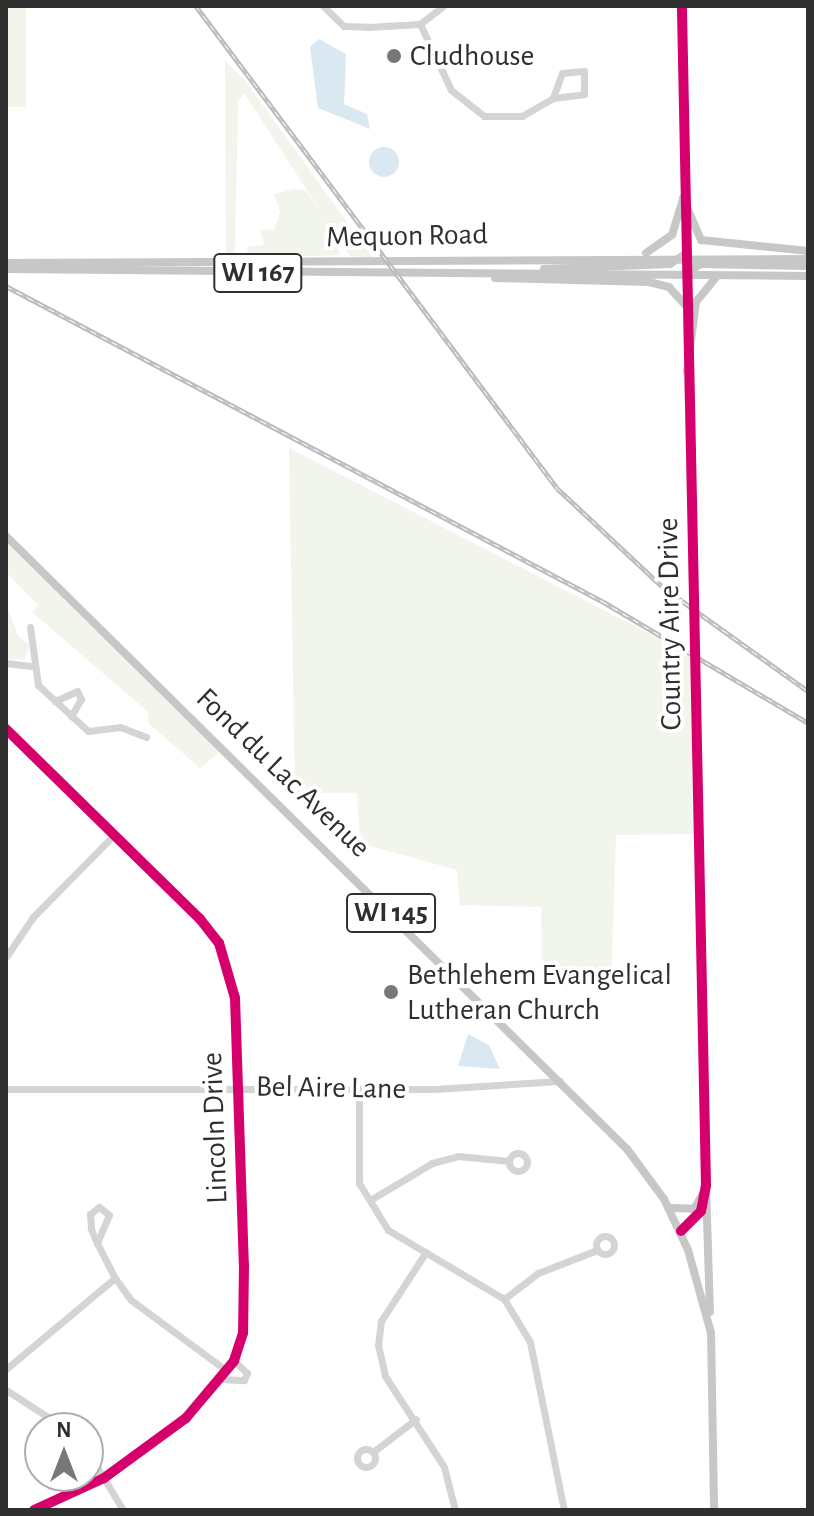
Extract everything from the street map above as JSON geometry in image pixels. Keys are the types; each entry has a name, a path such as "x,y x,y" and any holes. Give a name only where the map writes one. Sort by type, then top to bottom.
{"main road":[{"path":"683,198 694,234 708,243 808,251"},
{"path":"639,256 668,240 683,198"},
{"path":"510,274 670,264 684,255"},
{"name":"Mequon Road","path":"6,266 684,255 808,259"},
{"path":"685,273 701,264 808,266"},
{"name":"Mequon Road","path":"6,266 808,276"},
{"path":"483,274 649,282 669,287 686,306"},
{"path":"687,372 699,292 722,274"},
{"name":"Fond du Lac Avenue","path":"6,536 560,1081 627,1149 670,1208 681,1231 711,1333 714,1510"},
{"path":"670,1208 694,1209 706,1186"},
{"path":"706,1186 711,1333"}],"street":[{"path":"323,6 344,26 420,24 443,6"},
{"name":"Country Aire Drive","path":"681,1231 701,1211 706,1186 684,255 682,6"},
{"path":"420,24 451,90 484,116 522,116 553,98 584,94 584,71 562,73 553,98"},
{"path":"30,627 31,666 55,701 88,731 125,728 146,737"},
{"path":"6,663 31,666"},
{"path":"55,701 77,691 71,716"},
{"name":"Lincoln Drive","path":"6,729 219,943 235,998 244,1265 243,1333 234,1361 222,1379 186,1418 104,1478"},
{"path":"6,957 33,917 114,835"},
{"name":"Bel Aire Lane","path":"6,1089 359,1088 560,1081"},
{"path":"359,1088 359,1183 388,1230 504,1299 536,1360 564,1510"},
{"path":"370,1200 432,1163 458,1156 509,1161"},
{"path":"97,1243 109,1215 99,1207 90,1214 97,1243 115,1278 165,1331 227,1371"},
{"path":"504,1299 538,1273 597,1250"},
{"path":"426,1252 381,1321 378,1345 385,1376 416,1419 444,1467 455,1510"},
{"path":"6,1369 115,1278"},
{"path":"222,1379 244,1380 247,1373 234,1361"},
{"path":"6,1390 40,1412"},
{"path":"373,1452 416,1419"},
{"path":"104,1478 123,1510"},
{"name":"Lincoln Drive","path":"34,1510 73,1492"}],"shaded area":[{"path":"6,6 26,6 26,107 6,107"},
{"path":"319,39 346,54 344,104 367,114 370,129 318,108 310,47"},
{"path":"225,61 244,79 373,258 350,256 244,93 238,101 235,251 226,258"},
{"path":"384,147 395,151 399,162 395,173 384,177 373,173 369,162 373,151"},
{"path":"305,190 332,227 340,255 248,258 247,247 264,245 260,229 274,230 280,212 274,194"},
{"path":"289,448 691,655 695,834 616,835 611,988 542,987 541,907 460,905 457,870 360,843 357,793 295,793"},
{"path":"6,541 220,752 200,768 148,723 148,712 33,613 38,605 6,572"},
{"path":"6,603 18,636 30,645 24,660 6,659"},
{"path":"468,1034 489,1045 500,1069 458,1066"}],"railway":[{"path":"196,6 557,488 664,588 808,691"},
{"path":"6,286 602,601 808,723"}],"cycle path":[{"path":"681,1231 701,1211 706,1186 682,6"},
{"path":"6,729 200,919 219,943 235,998 244,1265 243,1333 234,1361 186,1418 104,1478 34,1510"}],"place":[{"name":"Cludhouse","path":"394,56"},
{"name":"Bethlehem Evangelical Lutheran Church","path":"391,992"}]}
